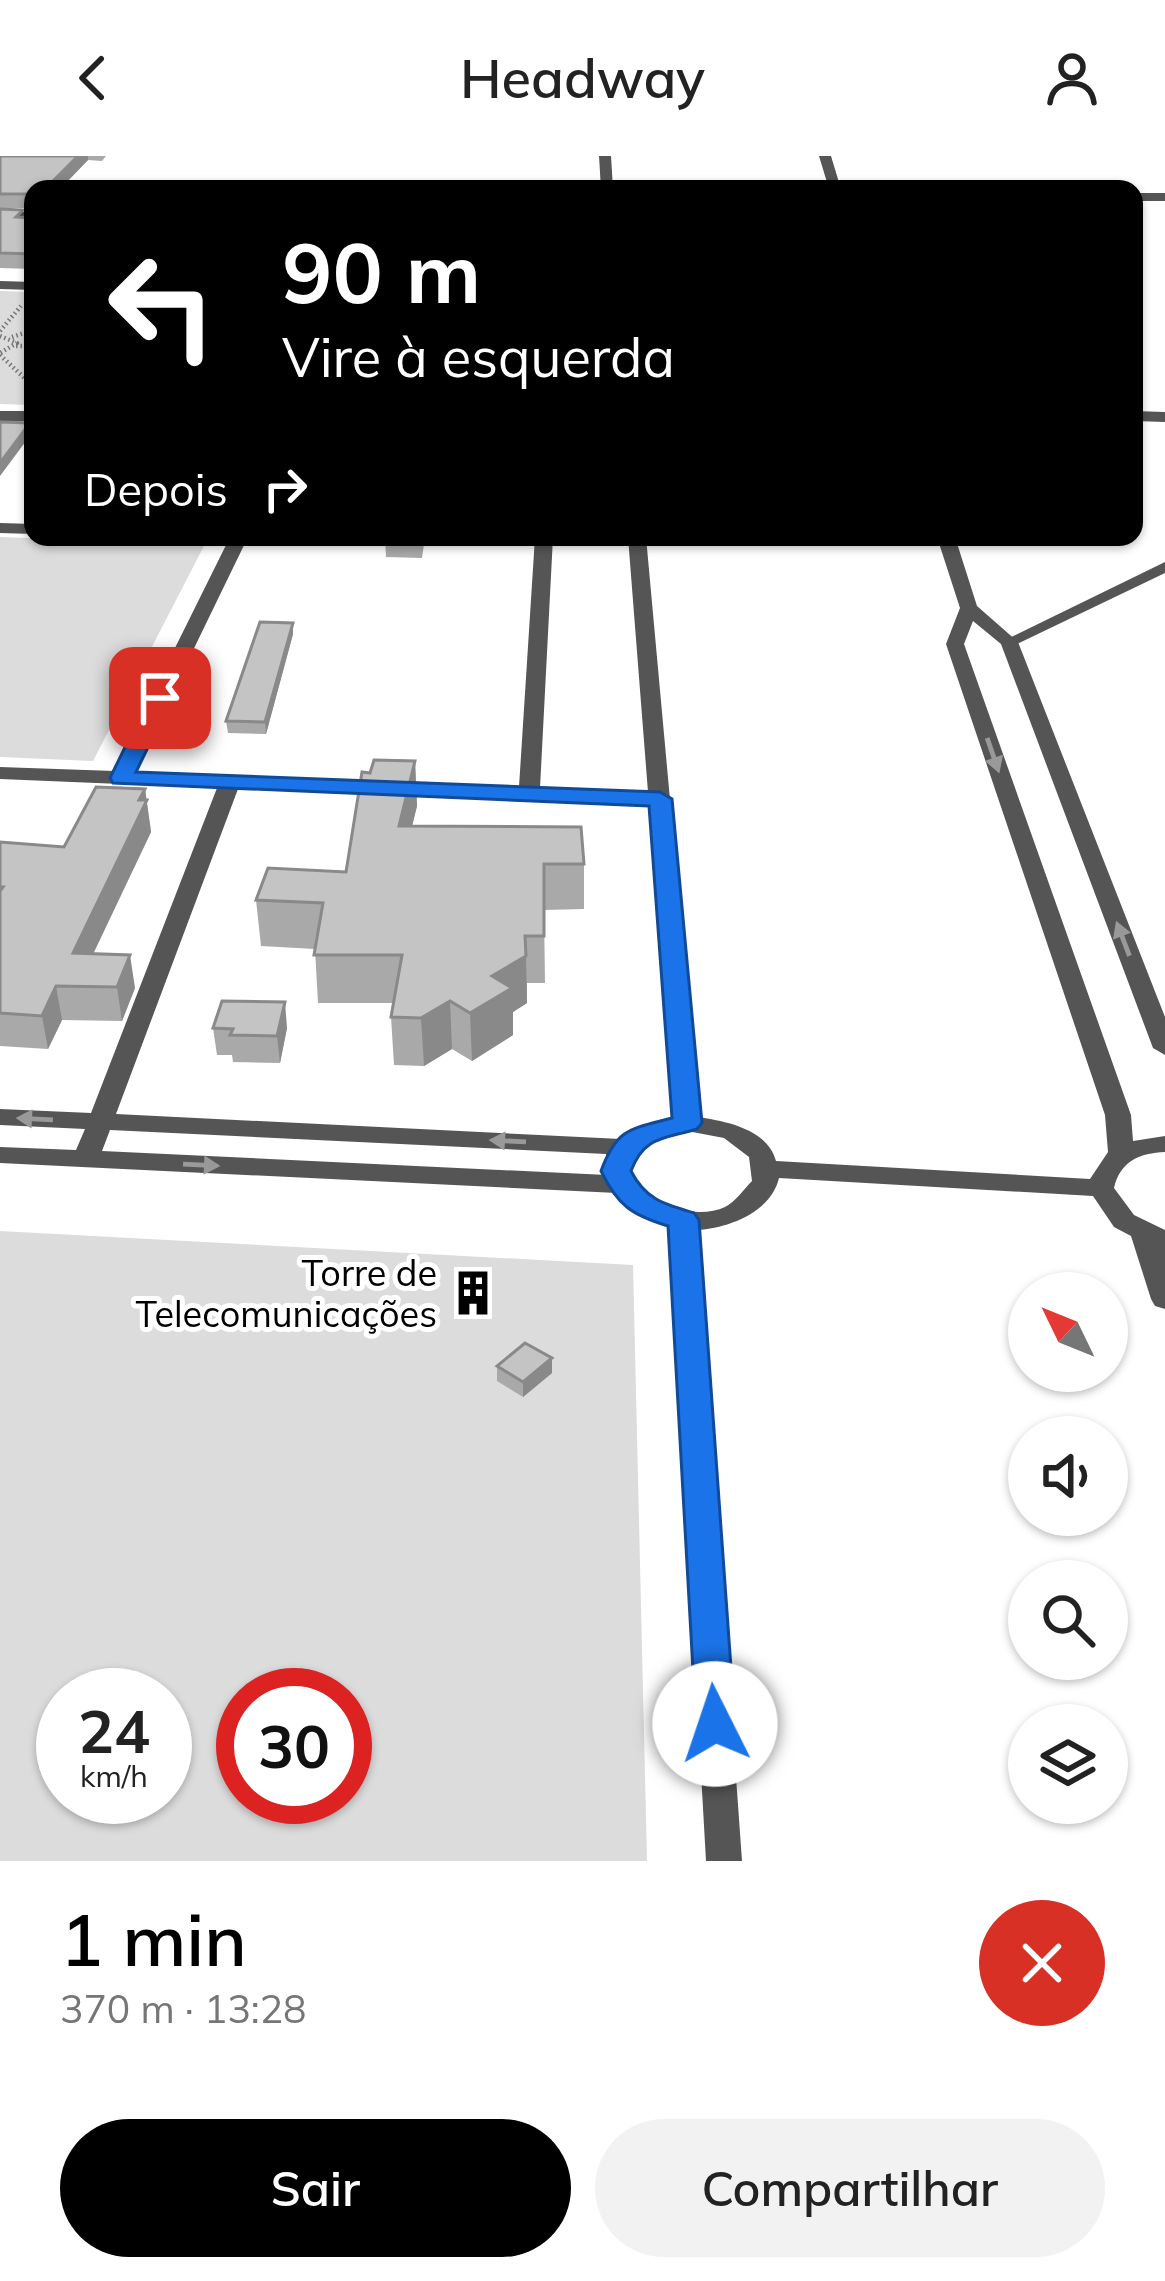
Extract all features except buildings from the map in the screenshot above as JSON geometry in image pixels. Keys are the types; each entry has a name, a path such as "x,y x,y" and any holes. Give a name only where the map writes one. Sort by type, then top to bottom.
{"street":[{"path":"122,778 234,546"},
{"path":"529,794 543,546"},
{"path":"638,546 687,1123"},
{"path":"949,546 969,608 1009,642 1165,1048"},
{"path":"969,608 955,644 1118,1115 1120,1154"},
{"path":"955,644 1009,642"},
{"path":"0,773 660,799"},
{"path":"86,1159 230,782"},
{"path":"0,1117 625,1147 651,1130 687,1123 732,1131 762,1154 766,1183 745,1208 683,1220 643,1208 620,1184 616,1171 625,1147"},
{"path":"1165,1144 1120,1154 1108,1164 1101,1188 1109,1207 1154,1237 1165,1300"},
{"path":"0,1155 620,1184"},
{"path":"767,1169 1101,1188"},
{"path":"683,1220 724,1861"}],"lane":[{"path":"1009,642 1165,567"}],"path":[{"path":"0,336 24,333"},
{"path":"10,338 16,346"},
{"path":"24,346 0,354 24,377"}],"shaded area":[{"path":"0,291 24,292 24,405 0,404"},
{"path":"0,537 24,538 24,546 204,546 93,761 0,757"},
{"path":"0,1231 633,1265 647,1861 0,1861"}],"place":[{"name":"Torre de Telecomunicações","path":"473,1293"}],"route":[{"path":"160,698 122,778 660,799 687,1123 637,1137 625,1147 616,1171 629,1197 643,1208 683,1220 715,1724"}]}
